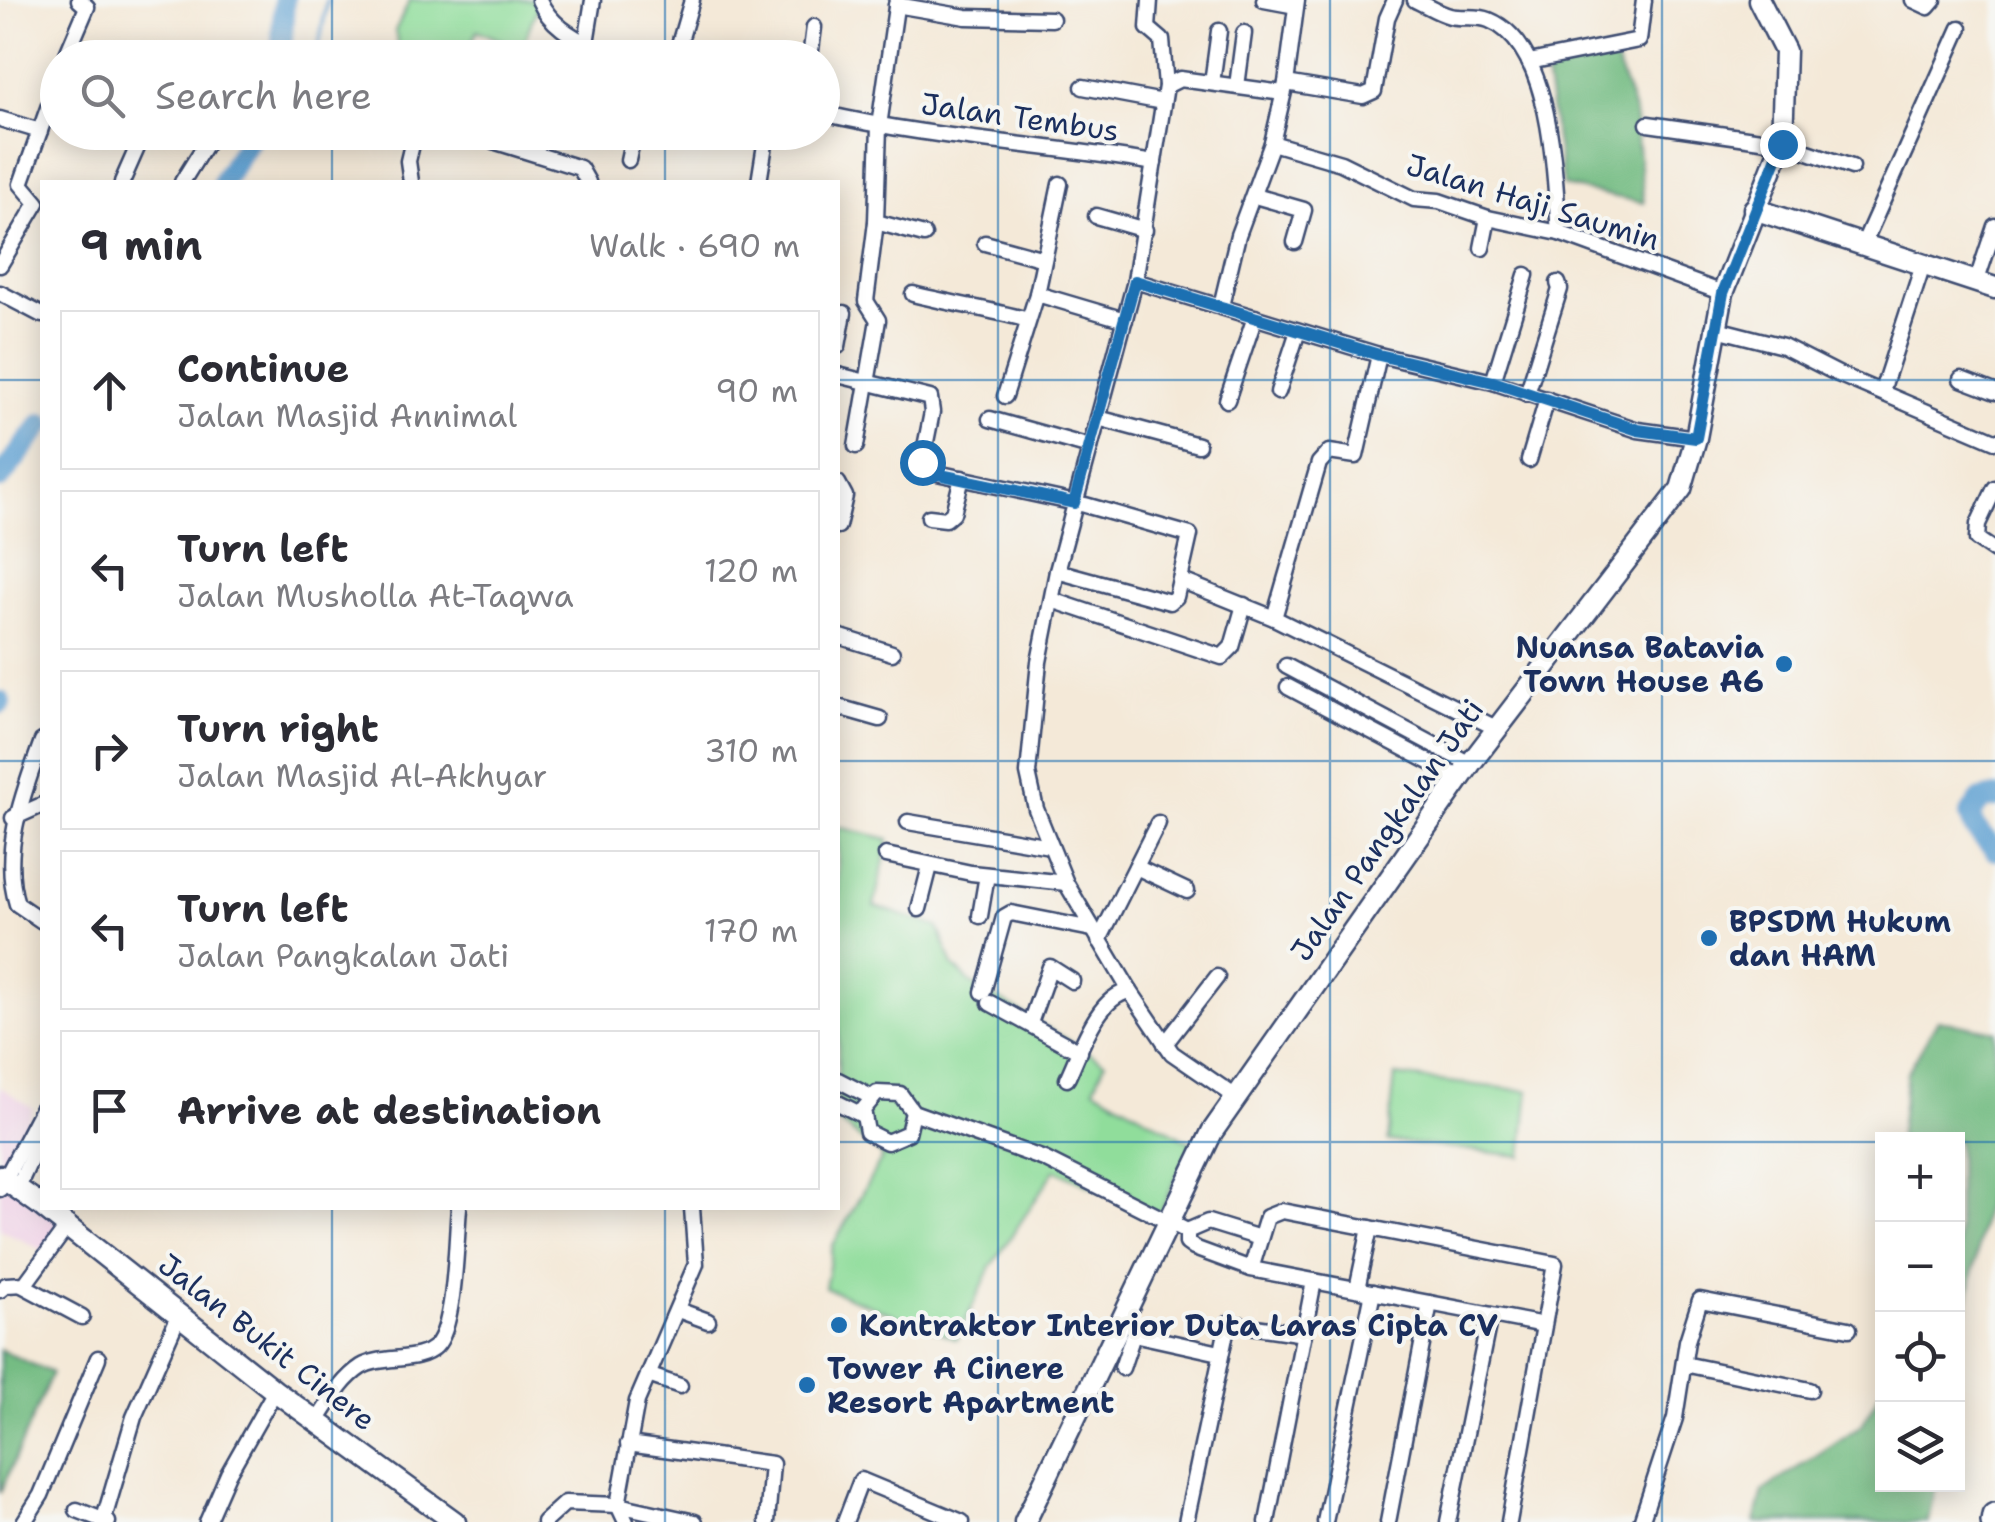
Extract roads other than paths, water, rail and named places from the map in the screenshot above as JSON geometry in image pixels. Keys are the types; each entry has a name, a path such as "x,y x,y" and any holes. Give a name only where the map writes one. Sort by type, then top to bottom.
{"main road":[{"name":"Jalan Pangkalan Jati","path":"1025,1522 1212,1132 1496,728 1680,489 1696,438 1723,293 1782,144 1786,51 1759,0"},
{"path":"1754,209 1986,284"},
{"name":"Jalan Bukit Cinere","path":"6,1183 40,1205"},
{"name":"Jalan Bukit Cinere","path":"47,1210 275,1390 455,1522"}],"street":[{"path":"76,40 87,7 79,0"},
{"path":"539,0 562,31 580,40"},
{"path":"586,40 592,0"},
{"path":"680,40 692,0"},
{"path":"1150,0 1148,28 1162,40 1166,86 1135,281 1057,571 1028,758 1030,788 1066,882 1165,1044 1181,1062 1236,1097"},
{"path":"1221,306 1238,236 1272,143 1296,3 1264,0"},
{"path":"1166,86 1174,80 1363,96 1374,91 1386,18 1396,0"},
{"path":"1415,0 1451,16 1486,18 1499,26 1530,62 1544,95 1559,232"},
{"path":"1530,62 1638,40 1644,0"},
{"path":"1912,0 1928,7 1934,0"},
{"path":"879,126 896,3 966,16 1052,19"},
{"path":"812,40 814,27"},
{"path":"1862,247 1960,28"},
{"path":"1212,83 1218,31"},
{"path":"1237,86 1244,34"},
{"path":"1084,86 1163,102"},
{"name":"Jalan Tembus","path":"840,117 879,126 1006,140 1154,164"},
{"path":"0,119 40,131 20,184 37,202 0,265"},
{"path":"1648,124 1782,144 1852,167"},
{"name":"Jalan Tembus","path":"856,446 878,320 866,301 876,222 879,126"},
{"name":"Jalan Haji Saumin","path":"1272,143 1341,163 1414,199 1439,201 1488,218 1559,232 1723,293"},
{"path":"123,180 136,150"},
{"path":"183,180 201,150"},
{"path":"410,150 411,180"},
{"path":"522,150 580,168 586,178"},
{"path":"628,160 630,150"},
{"path":"759,180 764,150"},
{"path":"1005,396 1037,294 1060,184"},
{"path":"1255,196 1304,210 1295,242"},
{"path":"1096,216 1144,230"},
{"path":"1482,248 1488,218"},
{"path":"876,222 924,236"},
{"path":"1986,284 1995,226"},
{"path":"984,242 1044,259"},
{"path":"1882,392 1924,262"},
{"path":"1493,382 1526,276"},
{"path":"1135,281 1379,355 1493,382 1638,430 1696,438"},
{"path":"1528,394 1558,283"},
{"path":"0,293 40,314"},
{"path":"913,294 954,304 968,302 1028,320"},
{"path":"1037,294 1125,320"},
{"path":"840,335 844,313"},
{"path":"1227,400 1256,317"},
{"path":"1714,328 1783,346 1995,441"},
{"path":"1278,392 1298,331"},
{"path":"1274,618 1319,463 1329,452 1356,456 1379,355"},
{"path":"840,375 930,398 924,467 1188,532 1180,580 1170,602 1057,571"},
{"path":"1961,379 1995,392"},
{"path":"1529,460 1547,400"},
{"path":"1098,418 1198,445"},
{"path":"990,419 1090,447"},
{"path":"930,517 946,519 954,513 962,478"},
{"path":"840,487 846,496 840,518"},
{"path":"1995,488 1978,524 1977,539 1995,551"},
{"path":"1180,580 1274,618 1496,728"},
{"path":"1052,600 1222,657 1232,647 1244,605"},
{"path":"840,637 892,653"},
{"path":"1286,666 1465,771"},
{"path":"1288,687 1465,771"},
{"path":"840,708 880,720"},
{"path":"37,774 13,818 9,874 17,904 40,919"},
{"path":"13,818 40,806"},
{"path":"908,822 1050,846"},
{"path":"1095,934 1158,823"},
{"path":"886,855 988,875 1066,882"},
{"path":"918,910 930,866"},
{"path":"1136,867 1186,891"},
{"path":"980,916 988,875"},
{"path":"1080,1052 986,997 1004,917 1011,913 1095,934"},
{"path":"1030,1023 1050,967 1072,981"},
{"path":"1165,1044 1217,977"},
{"path":"1067,1079 1099,1015 1120,992 1130,991"},
{"path":"840,1081 873,1098"},
{"path":"913,1112 908,1134 887,1142 867,1132 863,1110 873,1098 878,1093 900,1094 913,1112 1044,1158 1166,1224 1187,1231 1208,1222 1260,1238"},
{"path":"840,1103 864,1116"},
{"path":"6,1183 39,1135"},
{"path":"316,1421 346,1380 362,1366 422,1354 436,1346 447,1324 459,1210"},
{"path":"626,1522 618,1505 628,1444 648,1374 696,1264 692,1210"},
{"path":"1251,1269 1266,1217 1282,1211 1556,1264 1509,1522"},
{"path":"22,1285 68,1224"},
{"path":"1325,1522 1365,1291 1370,1228"},
{"path":"1187,1231 1187,1243 1194,1248 1251,1269 1544,1325"},
{"path":"1267,1522 1314,1281"},
{"path":"0,1290 6,1285 22,1285 82,1317"},
{"path":"1641,1522 1675,1418 1698,1302 1704,1298 1849,1329"},
{"path":"1388,1522 1430,1303"},
{"path":"678,1310 708,1321"},
{"path":"77,1510 105,1522 134,1417 180,1313"},
{"path":"1448,1522 1490,1315"},
{"path":"1186,1522 1225,1331 1234,1322 1304,1334"},
{"path":"1122,1368 1132,1338 1138,1335 1220,1354"},
{"path":"24,1522 41,1495 98,1358"},
{"path":"1684,1364 1810,1390"},
{"path":"648,1374 680,1386"},
{"path":"206,1522 275,1390"},
{"path":"628,1444 772,1464 767,1522"},
{"path":"845,1522 862,1480 962,1522"},
{"path":"544,1522 564,1503 618,1505 648,1517 695,1522"}],"waterway":[{"path":"282,40 284,0"},
{"path":"320,40 327,0"},
{"path":"224,180 242,150"},
{"path":"0,478 40,427"},
{"path":"1995,797 1981,800 1970,815 1974,827 1995,850"}],"place":[{"name":"Nuansa Batavia Town House A6","path":"1784,664"},
{"name":"BPSDM Hukum dan HAM","path":"1709,938"},
{"name":"Kontraktor Interior Duta Laras Cipta CV","path":"839,1325"},
{"name":"Tower A Cinere Resort Apartment","path":"807,1385"}]}
